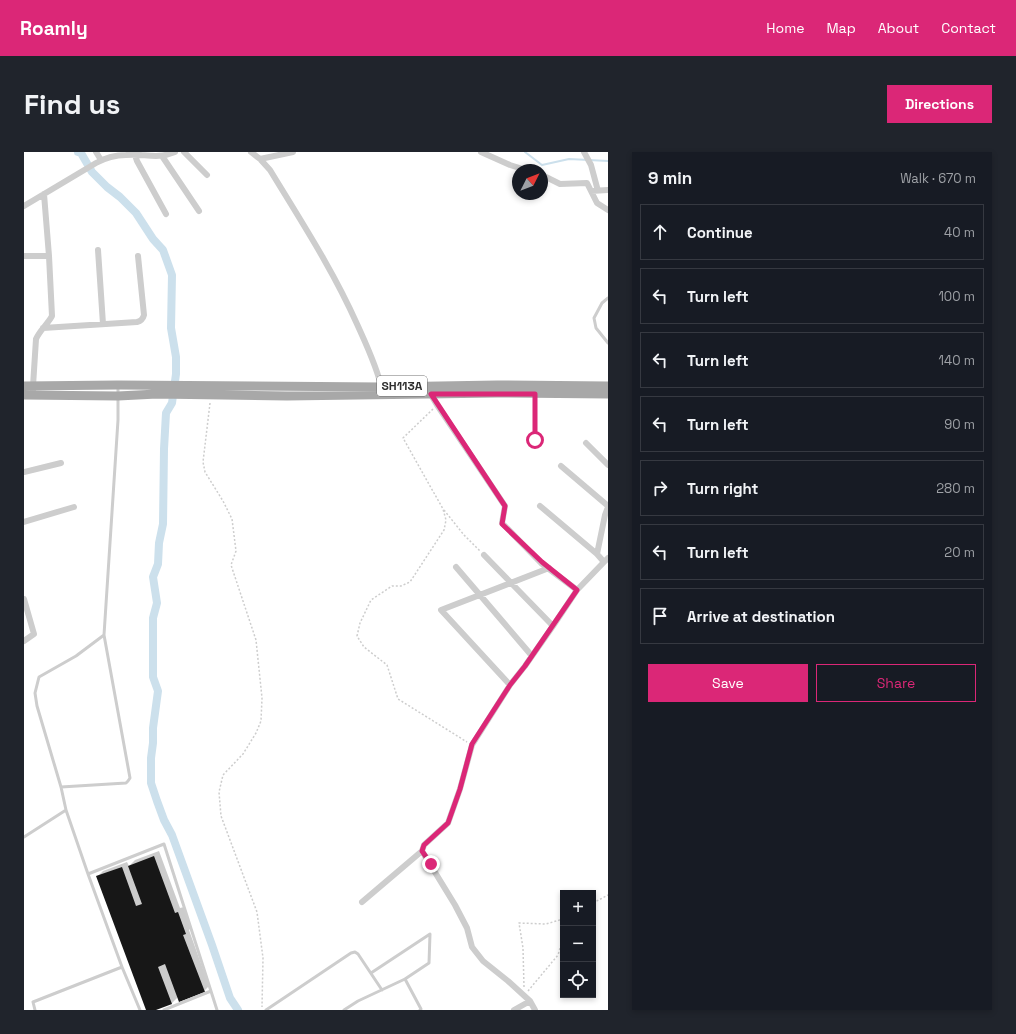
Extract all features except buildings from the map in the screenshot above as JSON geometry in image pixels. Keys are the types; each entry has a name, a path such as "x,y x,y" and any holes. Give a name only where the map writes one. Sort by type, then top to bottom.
{"main road":[{"name":"SH113A","path":"28,391 118,385 158,390 430,390 535,394 608,394"},
{"name":"SH113A","path":"430,390 490,385 608,386"},
{"name":"SH113A","path":"28,391 118,396 158,390"},
{"name":"SH113A","path":"197,390 211,395 287,396 382,391"}],"street":[{"path":"96,152 99,162"},
{"path":"24,206 89,167 108,158 134,153 165,155 175,152"},
{"path":"184,152 206,175"},
{"path":"251,152 270,170 323,257 344,296 363,337 382,391"},
{"path":"260,159 293,152"},
{"path":"481,152 512,166"},
{"path":"134,153 166,214"},
{"path":"585,154 590,163 598,191"},
{"path":"165,155 199,211"},
{"path":"548,178 560,184 587,183 597,203 608,210"},
{"path":"591,192 608,190"},
{"path":"28,391 36,339 52,316 44,194"},
{"path":"98,250 103,324"},
{"path":"24,256 49,256"},
{"path":"43,328 140,321 144,315 138,256"},
{"path":"430,390 437,405 505,506 502,524 542,562 577,590"},
{"path":"586,443 608,465"},
{"path":"24,472 61,463"},
{"path":"561,466 608,507 597,554"},
{"path":"362,902 422,851 424,845 448,823 460,789 472,744 510,685 532,656 577,590 606,560 540,506"},
{"path":"24,522 74,507"},
{"path":"484,555 553,626"},
{"path":"456,567 532,656"},
{"path":"510,685 441,610 549,568"},
{"path":"24,599 34,634 24,642"},
{"path":"422,851 455,905 467,928 472,947 483,961 530,1001 535,1010"},
{"path":"514,1010 530,1001"}],"lane":[{"path":"608,298 602,303 594,318 596,328 608,343"},
{"path":"61,787 126,783 130,778 104,635 118,420 118,385"},
{"path":"535,394 535,440"},
{"path":"104,635 76,656 39,677 36,684 35,693 37,706 61,787 66,810 122,967 140,1010"},
{"path":"24,837 66,810"},
{"path":"88,874 164,844 217,1010"},
{"path":"344,1010 358,1001 404,979 429,963 430,934 371,973"},
{"path":"266,1010 354,952 358,954 382,990"},
{"path":"34,1010 33,1002 122,967"},
{"path":"404,979 421,1009 420,1010"},
{"path":"164,1010 211,991"}],"path":[{"path":"211,395 203,462 205,472 232,519 236,551 231,565 256,640 262,698 261,721 256,733 243,754 223,775 219,792 221,816 257,912 263,958 262,1010"},
{"path":"437,405 403,438 443,509 464,535 484,555"},
{"path":"443,509 446,520 444,530 410,582 401,586 392,586 371,600 360,623 357,636 364,647 387,665 398,699 472,744"},
{"path":"596,901 608,894"},
{"path":"524,996 523,948 519,923 546,924 560,920"},
{"path":"524,996 558,955 560,948"}],"waterway":[{"path":"78,152 81,153 92,172 136,213 153,239 163,250 172,275 171,328 176,357 176,374 172,403 166,413 163,524 159,543 158,564 153,577 157,603 153,618 153,677 158,691 153,728 151,783 164,820 172,835 230,998 238,1010"},
{"path":"525,152 542,165 569,159 608,161"}],"route":[{"path":"431,864 422,851 424,845 448,823 460,789 472,744 510,685 525,666 577,590 542,562 502,524 505,506 431,394 535,394 535,440"}]}
